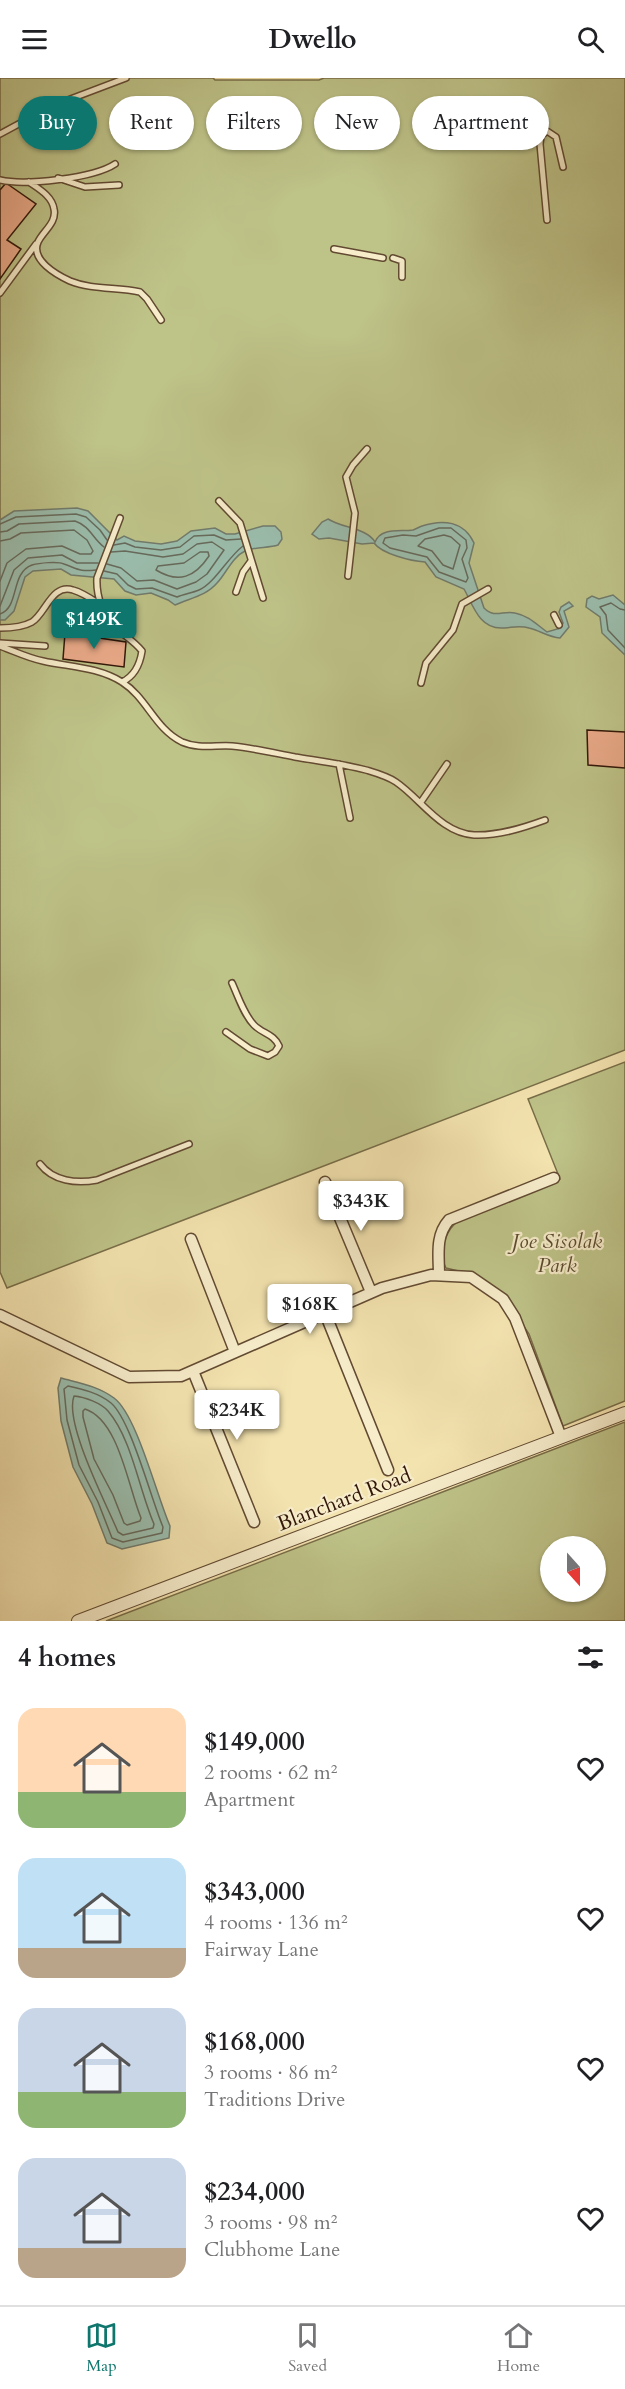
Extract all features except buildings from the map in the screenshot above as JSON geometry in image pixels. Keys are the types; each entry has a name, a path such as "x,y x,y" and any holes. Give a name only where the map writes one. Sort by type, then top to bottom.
{"street":[{"path":"439,1275 438,1240 442,1227 449,1220 554,1178"},
{"path":"325,1182 371,1292"},
{"path":"191,1239 235,1352"},
{"path":"0,1315 129,1377 181,1376 371,1292 431,1275 471,1277 503,1299 515,1318 561,1437"},
{"path":"325,1313 387,1470"},
{"path":"193,1371 254,1522"},
{"name":"Blanchard Road","path":"78,1621 625,1413"}],"lane":[{"path":"0,134 52,106 126,78"},
{"path":"547,220 540,144 541,136 548,131 556,137 563,167"},
{"path":"0,180 29,182 58,178 98,172 115,164"},
{"path":"58,178 85,187 119,185"},
{"path":"0,293 54,218 54,208 47,195 29,182"},
{"path":"37,243 37,254 41,260 72,282 140,292 162,320"},
{"path":"334,249 383,258"},
{"path":"393,258 402,261 402,277"},
{"path":"25,260 41,260"},
{"path":"348,576 355,513 346,477 367,449"},
{"path":"219,501 240,523 263,598"},
{"path":"120,518 97,578 102,606 108,620 134,640 141,651 140,662 135,672 122,682"},
{"path":"236,592 243,573 251,561"},
{"path":"0,628 19,627 33,621 52,597 66,588 82,593 102,606"},
{"path":"421,682 426,663 453,630 462,604 488,589"},
{"path":"554,615 559,625"},
{"path":"0,645 41,661 100,671 122,682 141,698 158,724 183,742 195,746 268,751 339,764 365,770 395,781 443,823 460,832 473,835 494,834 545,820"},
{"path":"0,645 45,646"},
{"path":"339,764 350,818"},
{"path":"421,802 447,764"},
{"path":"226,1032 250,1049 268,1056 279,1046 276,1038 255,1026 248,1017 232,983"},
{"path":"40,1164 46,1171 58,1178 83,1182 97,1180 189,1144"}],"green space":[{"path":"0,78 319,80 324,78 625,78 625,1050 7,1288 0,1272"},
{"name":"Joe Sisolak Park","path":"625,1062 625,1401 563,1426 529,1334 502,1293 471,1274 446,1268 442,1254 444,1240 461,1218 560,1179 528,1099"},
{"path":"625,1422 625,1621 106,1621"}],"water":[{"path":"77,508 88,511 117,540 124,536 135,541 161,544 177,541 191,531 215,528 226,534 235,534 263,526 275,526 281,532 282,539 278,545 249,550 240,554 213,587 203,594 175,605 151,593 136,595 125,591 114,579 71,575 61,569 33,571 25,577 14,611 5,620 0,620 0,520 14,511"},
{"path":"328,519 360,531 375,542 382,534 391,531 413,530 438,523 459,526 465,530 474,543 469,563 484,608 495,614 511,612 520,614 547,632 561,628 563,623 559,612 561,607 569,602 573,606 564,611 569,627 560,638 525,627 493,627 482,620 464,589 436,577 425,562 390,554 374,543 362,544 329,538 319,539 312,534 322,522"},
{"path":"613,595 625,605 625,655 602,633 600,617 586,607 587,599 592,596 599,599"},
{"path":"61,1378 101,1391 114,1398 122,1407 131,1421 146,1458 170,1526 169,1538 122,1549 107,1543 92,1504 73,1467 61,1421 58,1388"}]}
